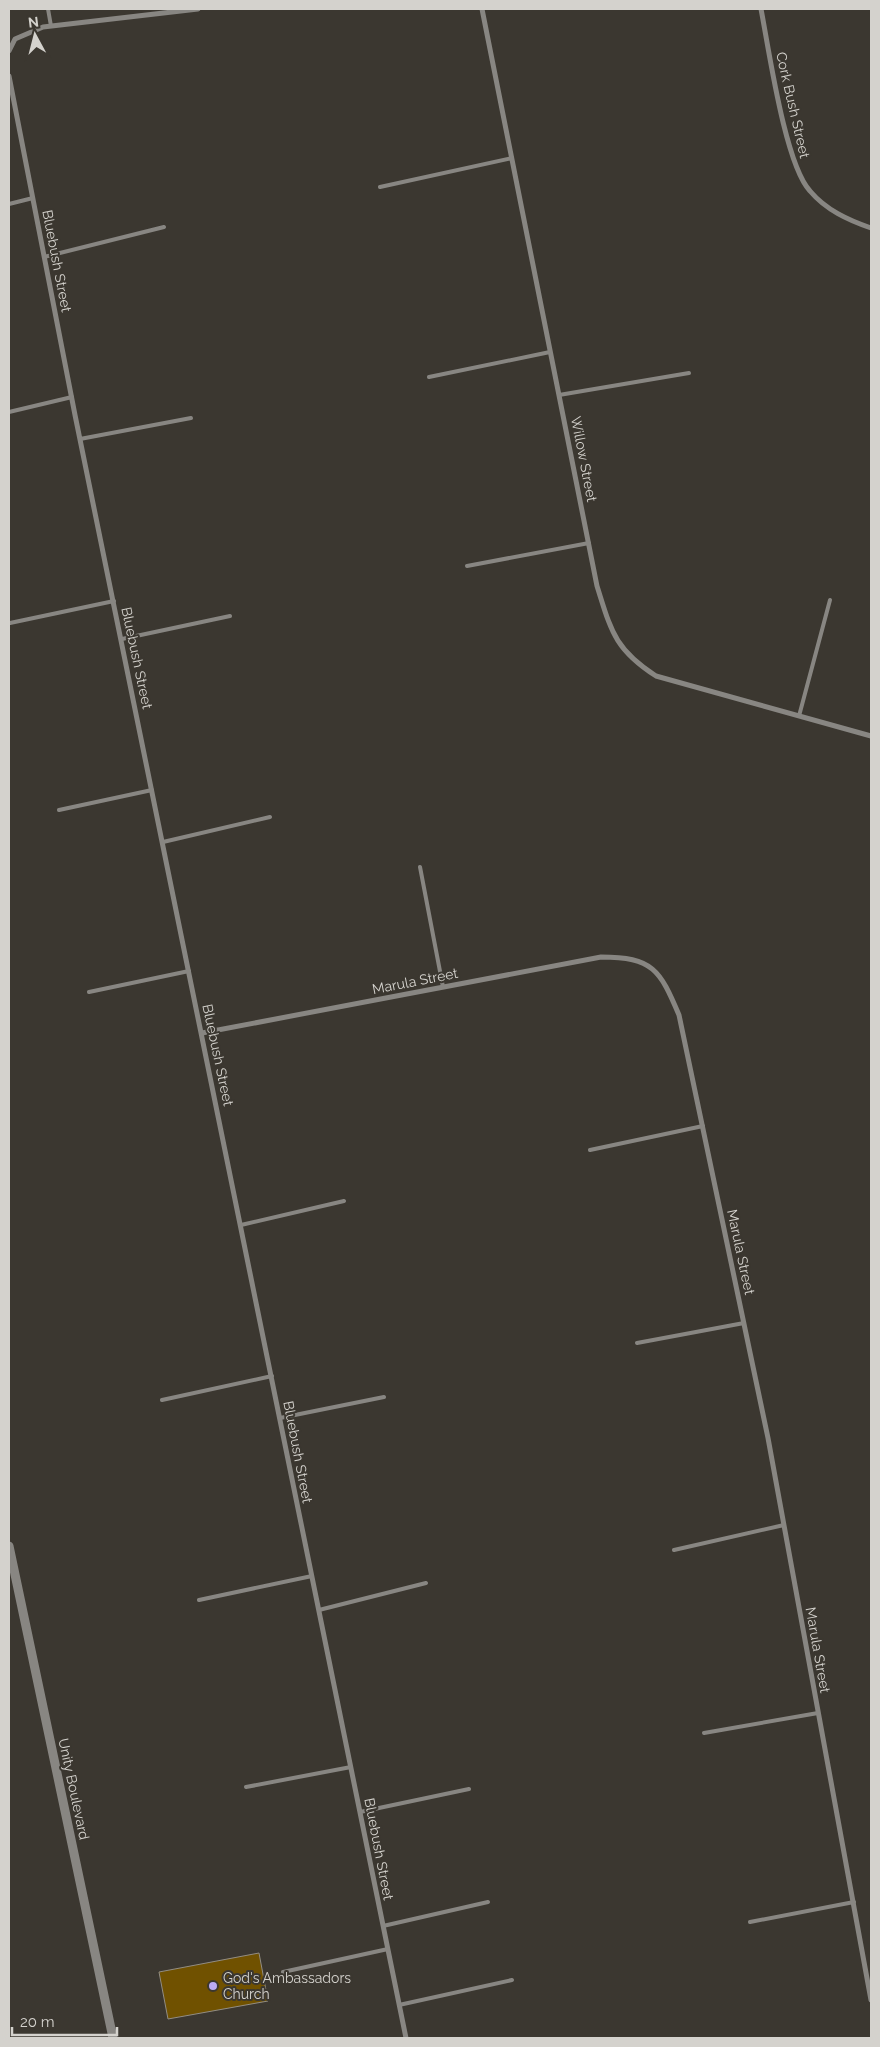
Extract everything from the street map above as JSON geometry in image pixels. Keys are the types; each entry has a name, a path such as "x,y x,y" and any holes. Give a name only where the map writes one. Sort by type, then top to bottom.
{"street":[{"path":"9,52 16,39 31,30 198,9"},
{"name":"Willow Street","path":"482,9 597,586 617,642 636,663 656,676 871,736"},
{"name":"Cork Bush Street","path":"761,9 785,126 797,172 809,190 826,207 871,228"},
{"name":"Bluebush Street","path":"9,76 80,439 190,971 406,2038"},
{"name":"Marula Street","path":"202,1033 601,957 624,957 643,962 659,973 679,1015 744,1323 784,1525 871,2000"},
{"name":"Unity Boulevard","path":"9,1546 113,2038"}],"lane":[{"path":"48,9 51,26"},
{"path":"380,187 512,158"},
{"path":"9,204 33,198"},
{"path":"44,257 164,227"},
{"path":"429,377 550,352"},
{"path":"559,394 689,373"},
{"path":"9,412 72,397"},
{"path":"80,439 191,418"},
{"path":"467,566 589,543"},
{"path":"799,716 830,600"},
{"path":"10,624 114,601"},
{"path":"122,639 230,616"},
{"path":"59,810 152,790"},
{"path":"163,842 270,817"},
{"path":"420,867 443,987"},
{"path":"89,992 190,971"},
{"path":"590,1150 703,1126"},
{"path":"241,1225 344,1201"},
{"path":"637,1343 744,1323"},
{"path":"162,1400 272,1376"},
{"path":"280,1418 384,1397"},
{"path":"674,1550 784,1525"},
{"path":"199,1600 312,1576"},
{"path":"319,1610 426,1583"},
{"path":"704,1733 818,1713"},
{"path":"246,1787 351,1767"},
{"path":"360,1812 469,1789"},
{"path":"383,1926 488,1902"},
{"path":"750,1922 854,1902"},
{"path":"283,1972 388,1950"},
{"path":"399,2005 512,1980"}],"building":[{"name":"God's Ambassadors Church","path":"259,1953 268,2001 168,2019 159,1972"}],"place":[{"name":"God's Ambassadors Church","path":"213,1986"}]}
